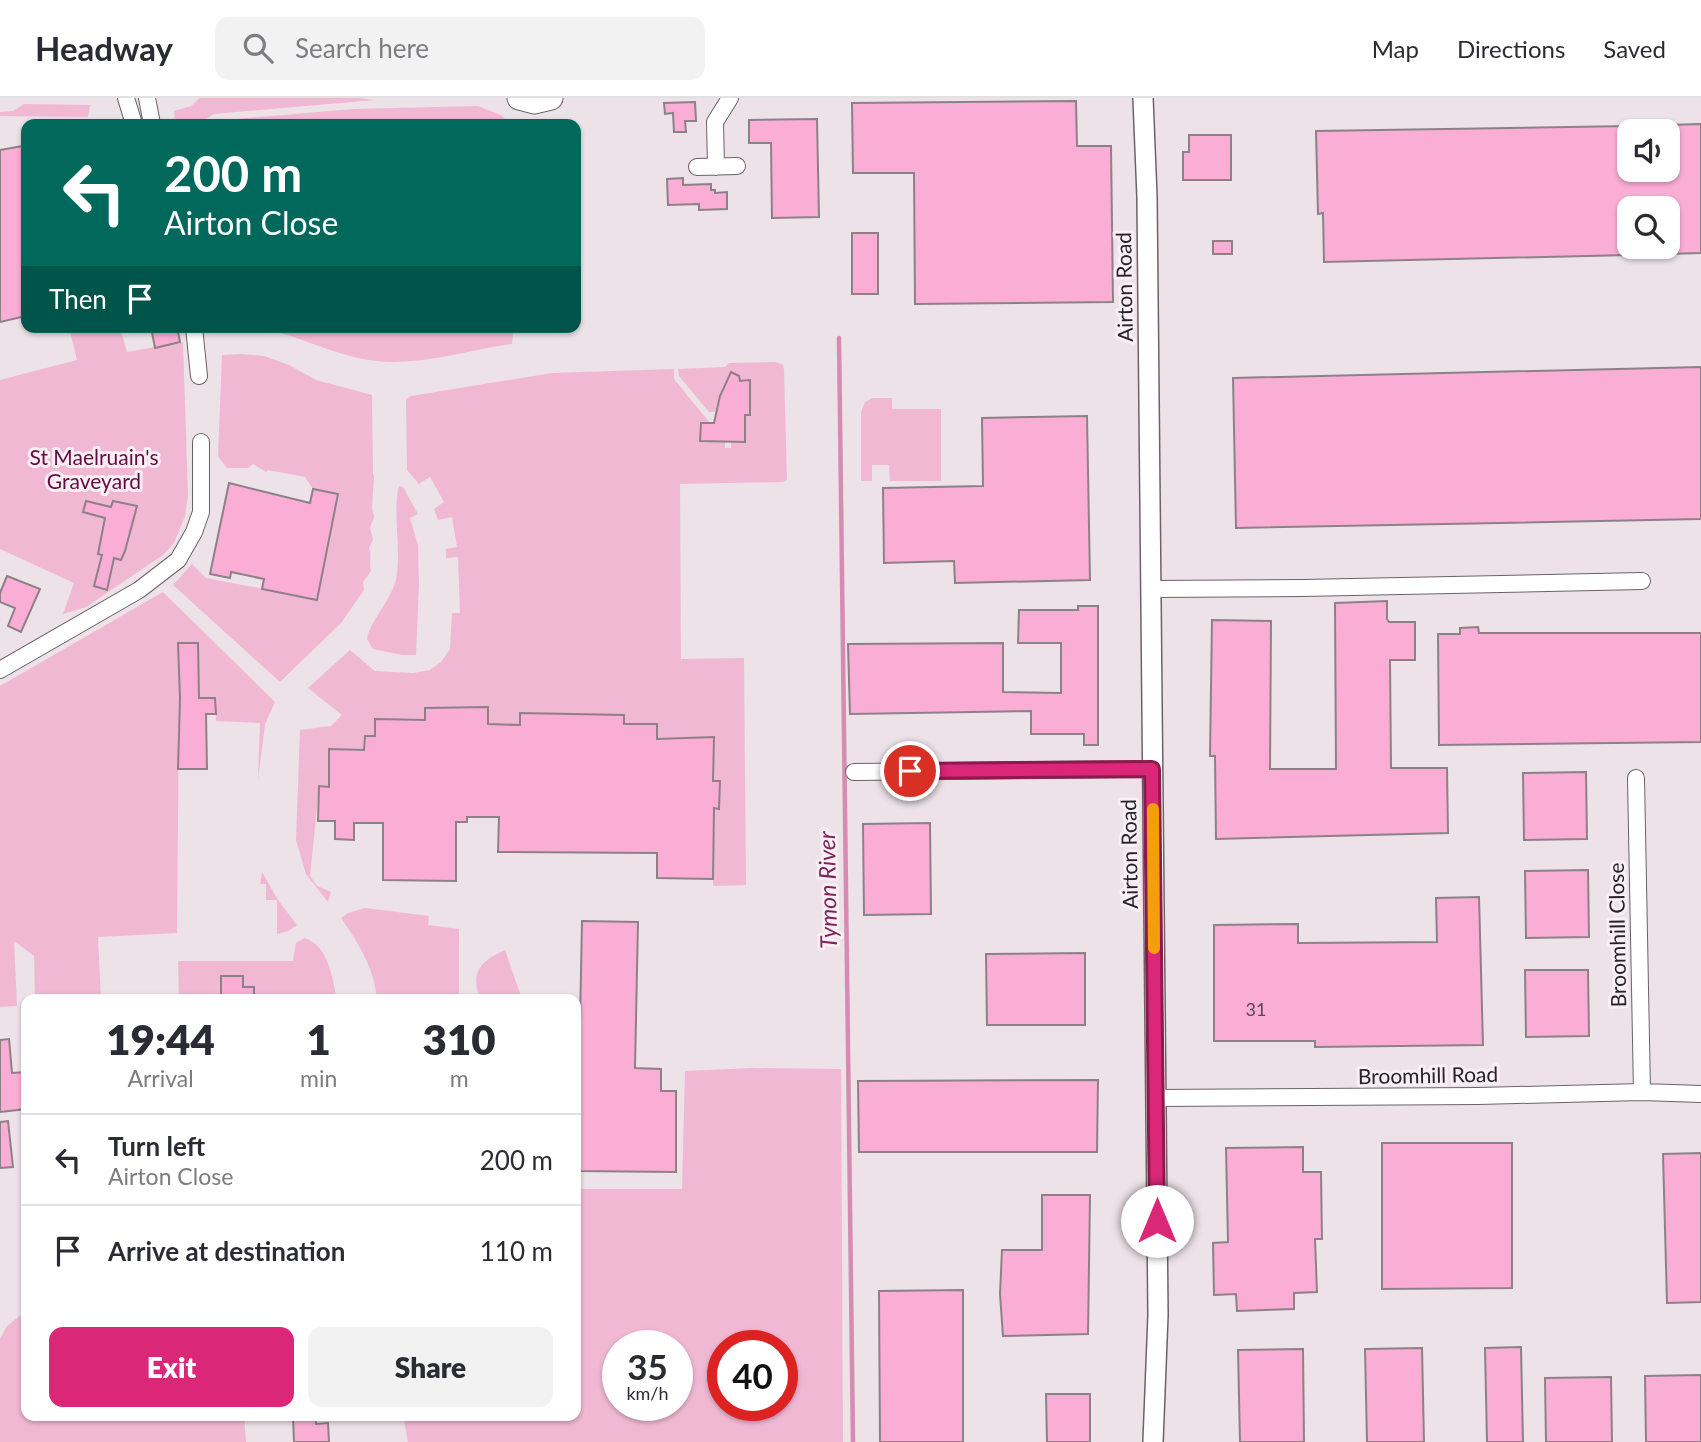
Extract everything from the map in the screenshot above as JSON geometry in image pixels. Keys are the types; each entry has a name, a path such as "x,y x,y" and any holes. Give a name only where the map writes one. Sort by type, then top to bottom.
{"main road":[{"path":"519,98 534,102 551,98"}],"street":[{"path":"126,98 132,119"},
{"path":"148,98 151,119"},
{"path":"716,167 715,122 730,98"},
{"name":"Airton Road","path":"1143,98 1147,197 1158,1325 1153,1442"},
{"path":"697,167 737,166"},
{"path":"195,333 199,376"},
{"path":"0,670 139,590 178,560 194,532 201,512 201,442"},
{"path":"1150,589 1303,589 1642,581"},
{"path":"854,772 1152,769"},
{"name":"Broomhill Close","path":"1636,778 1642,1092"},
{"name":"Broomhill Road","path":"1156,1098 1642,1092 1701,1094"}],"green space":[{"path":"200,98 375,100 214,114 206,119 175,119 174,111 191,106"},
{"path":"24,104 90,105 88,117 0,116 0,112 13,111"},
{"path":"478,106 505,119 236,119 353,109"},
{"name":"St Maelruain's Graveyard","path":"70,333 122,333 127,352 183,342 188,496 185,516 174,543 163,555 86,607 63,614 74,583 0,549 0,380 77,360"},
{"path":"282,333 513,333 512,344 416,361 378,361 332,351"},
{"path":"222,355 264,356 289,365 316,380 372,395 374,517 370,528 373,539 369,548 371,571 363,582 364,590 341,623 280,682 173,585 192,564 206,578 317,599 338,494 313,489 305,477 268,470 266,472 253,464 248,468 227,468 218,456"},
{"path":"776,362 783,365 784,370 787,480 680,484 681,659 744,658 746,885 713,886 714,808 719,808 720,782 713,781 713,737 657,739 657,724 488,724 488,707 426,708 425,738 375,719 375,736 365,736 364,750 329,749 329,786 319,787 310,876 317,886 331,892 328,902 306,874 296,840 300,730 331,726 342,715 308,688 350,650 375,671 413,673 430,670 441,662 450,649 452,613 460,613 458,557 446,558 446,549 457,547 452,517 438,520 434,509 444,502 430,477 419,484 407,470 406,399 552,373 674,369 674,379 710,423 701,423 700,441 725,440 725,448 731,448 731,443 745,442 745,415 750,414 750,381 740,381 739,376 732,376 731,372 715,412 709,412 679,376 678,369 725,367 729,363"},
{"path":"872,398 892,398 892,409 941,409 941,481 890,481 889,465 872,465 872,481 861,481 861,412 865,402"},
{"path":"399,486 403,487 418,514 410,518 418,545 416,655 373,649 367,639 396,580 396,508"},
{"path":"163,592 275,702 265,724 258,780 260,723 216,721 215,698 179,698 177,933 98,937 101,994 35,994 34,956 14,941 17,1006 0,1007 0,686"},
{"path":"262,872 297,925 288,931 277,934 277,900 266,900 266,884 260,884"},
{"path":"365,908 429,916 428,925 459,929 459,994 376,994 365,957 341,918"},
{"path":"304,938 319,948 328,963 336,994 254,994 254,988 243,987 243,977 221,976 221,994 179,994 178,961 293,961 296,943"},
{"path":"505,950 520,994 478,994 477,974 490,958"},
{"path":"752,1068 841,1069 843,1442 408,1442 404,1421 581,1421 581,1189 682,1189 685,1071"},
{"path":"21,1315 21,1421 244,1421 246,1442 0,1442 0,1339 7,1326"}],"building":[{"path":"1076,101 1077,146 1111,146 1113,302 915,304 914,173 853,173 852,103"},
{"path":"695,102 696,121 685,121 686,132 674,132 673,113 665,114 664,103"},
{"path":"817,119 819,217 772,218 771,143 749,143 749,120"},
{"path":"1701,124 1701,253 1680,254 1680,196 1617,196 1617,255 1324,262 1323,213 1318,214 1316,131 1617,126 1617,182 1680,182 1680,125"},
{"path":"1189,135 1231,135 1231,180 1183,180 1183,152 1189,152"},
{"path":"21,146 21,317 0,322 0,150"},
{"path":"683,178 683,185 711,184 711,190 715,190 715,193 727,192 727,209 699,210 699,204 668,205 667,179"},
{"path":"852,233 878,233 878,294 852,294"},
{"path":"1213,241 1232,241 1232,254 1213,254"},
{"path":"152,333 178,333 180,342 155,348"},
{"path":"1701,367 1701,519 1236,528 1233,378"},
{"path":"731,372 739,376 740,381 750,380 750,415 745,415 745,442 700,441 701,423 714,423 720,396"},
{"path":"1087,416 1090,580 955,583 954,561 884,563 883,488 983,486 982,418"},
{"path":"229,483 310,503 313,489 338,494 317,600 262,589 264,579 231,572 230,578 210,574"},
{"path":"86,501 111,507 113,501 137,506 125,551 121,560 114,558 107,590 94,586 102,555 98,554 105,518 83,512"},
{"path":"7,576 40,589 21,632 8,626 15,608 0,602 0,593"},
{"path":"1387,601 1389,622 1415,622 1415,660 1390,660 1391,768 1447,768 1448,833 1216,839 1215,756 1210,756 1212,620 1271,621 1270,769 1336,769 1335,603"},
{"path":"1078,606 1098,606 1098,745 1084,745 1084,734 1031,734 1031,711 850,714 848,644 1003,643 1003,692 1061,693 1061,643 1018,643 1019,610 1078,610"},
{"path":"1478,627 1479,633 1701,633 1701,742 1439,745 1438,634 1460,634 1460,628"},
{"path":"178,643 198,643 199,698 215,698 216,714 206,714 207,769 178,769"},
{"path":"488,707 488,724 520,725 520,713 624,715 624,724 657,724 657,739 714,737 713,781 720,781 719,809 714,808 713,879 657,878 657,853 498,852 499,817 467,817 467,822 456,822 456,881 383,880 383,823 354,823 354,840 335,839 335,821 318,821 319,786 329,787 329,749 364,750 365,736 375,736 375,719 425,720 425,708"},
{"path":"1586,772 1587,839 1524,840 1523,773"},
{"path":"930,823 931,914 864,915 863,824"},
{"path":"1588,870 1589,937 1526,938 1525,871"},
{"path":"1479,897 1483,1045 1315,1047 1315,1041 1214,1041 1214,925 1298,924 1298,943 1437,942 1436,898"},
{"path":"582,921 638,922 635,1068 661,1069 661,1091 676,1091 676,1172 581,1171"},
{"path":"1085,953 1085,1025 987,1025 986,954"},
{"path":"1525,970 1588,970 1589,1036 1526,1037"},
{"path":"221,976 243,976 243,987 254,987 254,994 221,994"},
{"path":"9,1039 12,1073 21,1072 21,1110 0,1112 0,1040"},
{"path":"1098,1080 1097,1152 859,1152 858,1081"},
{"path":"8,1121 13,1167 0,1168 0,1122"},
{"path":"1382,1143 1512,1143 1512,1288 1382,1289"},
{"path":"1303,1147 1303,1172 1321,1172 1322,1239 1315,1239 1317,1292 1294,1293 1294,1309 1237,1311 1236,1294 1214,1295 1213,1243 1228,1242 1226,1148"},
{"path":"1701,1153 1701,1302 1667,1303 1663,1154"},
{"path":"1042,1195 1090,1195 1088,1334 1003,1336 1000,1294 1002,1250 1042,1250"},
{"path":"963,1290 963,1442 880,1442 879,1291"},
{"path":"1521,1347 1523,1442 1487,1442 1485,1348"},
{"path":"1422,1348 1424,1442 1367,1442 1365,1349"},
{"path":"1303,1349 1304,1442 1240,1442 1238,1350"},
{"path":"1701,1375 1701,1442 1646,1442 1645,1376"},
{"path":"1611,1377 1612,1442 1546,1442 1545,1378"},
{"path":"1046,1394 1090,1394 1090,1442 1047,1442"},
{"path":"293,1421 328,1423 329,1442 294,1442"}],"waterway":[{"name":"Tymon River","path":"839,338 853,1442"}],"slow traffic":[{"path":"1153,809 1154,948"}],"route":[{"path":"910,771 1152,769 1157,1221"}]}
